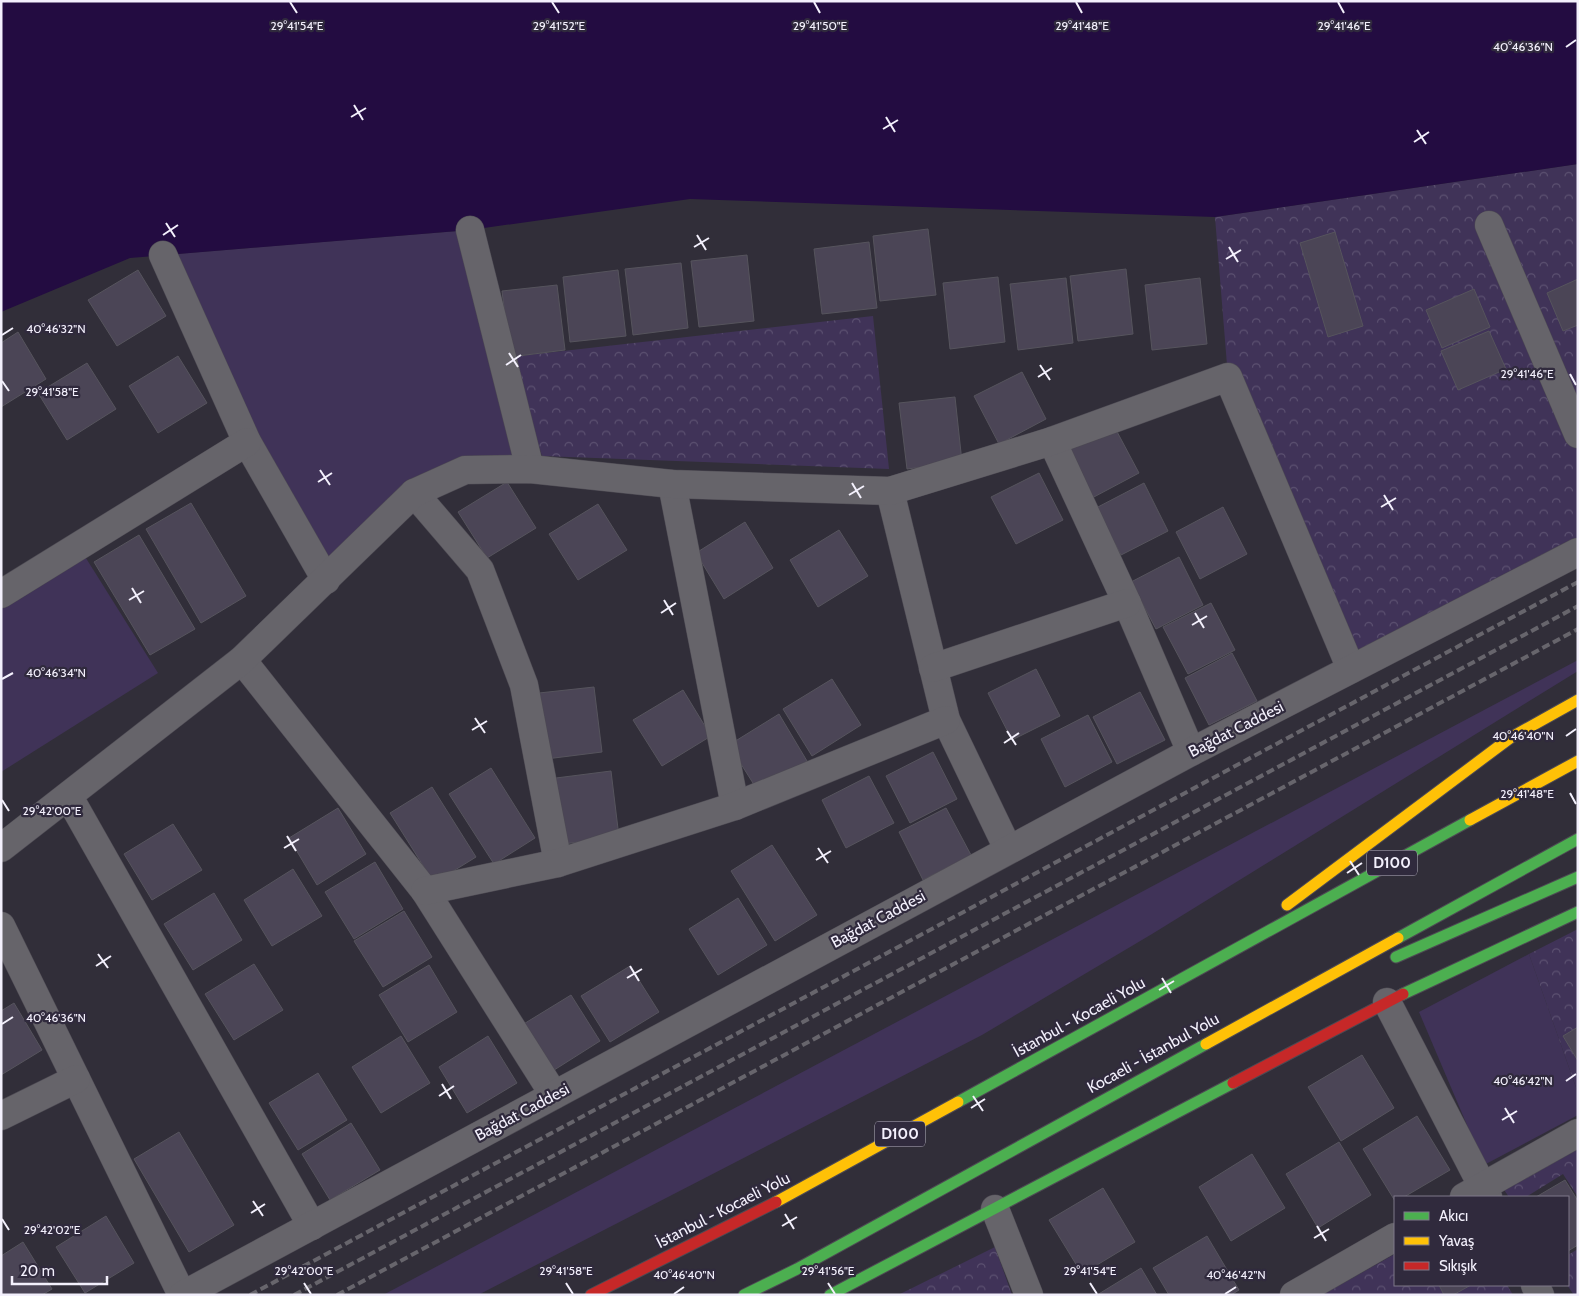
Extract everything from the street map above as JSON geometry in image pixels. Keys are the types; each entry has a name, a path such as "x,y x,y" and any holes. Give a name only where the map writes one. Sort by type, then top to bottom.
{"main road":[{"path":"1206,966 1510,738 1578,700"},
{"name":"İstanbul - Kocaeli Yolu","path":"591,1295 765,1208 1578,761"},
{"name":"Kocaeli - İstanbul Yolu","path":"744,1295 797,1269 1578,839"},
{"path":"1386,961 1578,877"},
{"path":"830,1295 1387,1002 1578,912"},
{"path":"1232,1028 1368,969"}],"street":[{"path":"1489,225 1578,434"},
{"path":"470,230 530,469"},
{"path":"163,255 247,442 326,580"},
{"path":"1,848 69,797 242,660 414,493 465,470 530,469 672,484 890,491 1052,441 1228,377 1351,669"},
{"path":"1052,441 1127,604 1191,752"},
{"path":"1,594 247,442"},
{"path":"672,484 735,806"},
{"path":"890,491 946,720 1008,849"},
{"path":"414,493 480,570 524,685 558,863"},
{"name":"Bağdat Caddesi","path":"182,1295 1008,849 1578,552"},
{"path":"933,668 1127,604"},
{"path":"242,660 425,891 554,1095"},
{"path":"425,891 558,863 735,806 946,720"},
{"path":"69,797 312,1226"},
{"path":"1,926 182,1295"},
{"path":"1387,1002 1478,1194 1578,1133"},
{"path":"1,1116 76,1079"},
{"path":"995,1208 1029,1295"},
{"path":"1294,1295 1394,1238"}],"green space":[{"path":"1578,164 1578,552 1351,669 1228,377 1215,217"},
{"path":"470,230 530,469 465,470 326,580 163,255"},
{"path":"873,316 889,469 542,456 510,357"},
{"path":"84,555 158,673 1,772 1,607"},
{"path":"1578,660 1578,671 1152,934 982,1035 478,1295 383,1295"},
{"path":"1578,929 1578,1093 1529,954"},
{"path":"1529,954 1578,1093 1578,1115 1484,1165 1419,1012"},
{"path":"1578,1142 1578,1197 1563,1174 1528,1196 1508,1196 1500,1184"},
{"path":"995,1247 1012,1295 898,1295"},
{"path":"1578,1249 1578,1295 1574,1295 1568,1286 1569,1254"},
{"path":"1394,1255 1394,1286 1440,1286 1444,1295 1322,1295"},
{"path":"1469,1286 1508,1286 1513,1295 1453,1295"}],"shaded area":[{"path":"1,1 1578,1 1578,164 1215,217 690,199 470,230 130,258 1,312"}],"building":[{"path":"928,229 936,295 880,301 873,236"},
{"path":"1335,232 1363,326 1328,337 1300,243"},
{"path":"869,242 877,308 822,314 814,249"},
{"path":"747,255 754,321 699,327 691,261"},
{"path":"681,263 688,328 633,335 625,269"},
{"path":"1126,269 1133,334 1078,341 1070,276"},
{"path":"138,270 166,316 117,346 88,300"},
{"path":"618,270 626,336 570,342 563,277"},
{"path":"998,277 1005,342 950,349 943,283"},
{"path":"1066,278 1073,343 1018,350 1010,284"},
{"path":"1200,278 1207,344 1152,350 1145,285"},
{"path":"1578,279 1578,325 1563,331 1547,293"},
{"path":"557,285 565,350 510,357 502,291"},
{"path":"1474,289 1490,327 1442,348 1426,310"},
{"path":"1489,331 1506,369 1458,390 1441,351"},
{"path":"18,332 46,379 1,407 1,343"},
{"path":"178,356 207,403 158,433 129,386"},
{"path":"87,363 116,409 67,440 38,393"},
{"path":"1022,372 1046,419 999,444 974,396"},
{"path":"955,397 962,462 907,469 899,403"},
{"path":"1114,426 1139,473 1092,498 1067,450"},
{"path":"1039,473 1063,520 1016,544 991,497"},
{"path":"507,482 536,528 487,558 458,512"},
{"path":"1144,483 1168,531 1121,555 1096,508"},
{"path":"191,503 246,596 201,623 146,529"},
{"path":"598,504 627,550 578,580 549,534"},
{"path":"1223,507 1247,554 1200,579 1176,532"},
{"path":"745,522 773,568 724,599 696,553"},
{"path":"839,530 868,576 818,607 790,560"},
{"path":"139,535 195,629 150,655 94,562"},
{"path":"1179,557 1203,605 1156,629 1131,582"},
{"path":"1211,603 1235,650 1188,674 1163,627"},
{"path":"1232,653 1257,701 1209,725 1185,678"},
{"path":"1036,669 1060,716 1012,740 988,693"},
{"path":"832,679 861,725 812,756 783,709"},
{"path":"594,687 602,752 546,759 539,693"},
{"path":"683,690 711,736 662,766 633,720"},
{"path":"1140,692 1165,740 1117,764 1093,717"},
{"path":"779,714 807,761 758,791 729,745"},
{"path":"1088,715 1112,762 1065,787 1041,739"},
{"path":"933,752 957,799 910,823 886,776"},
{"path":"491,768 535,838 494,864 449,794"},
{"path":"611,771 619,837 563,844 556,778"},
{"path":"869,776 894,823 846,848 822,800"},
{"path":"432,787 476,857 434,883 390,813"},
{"path":"338,808 366,854 317,885 289,838"},
{"path":"946,808 971,855 923,880 899,832"},
{"path":"173,824 202,870 152,900 124,854"},
{"path":"772,845 817,915 775,941 731,871"},
{"path":"375,862 403,909 354,939 325,892"},
{"path":"293,869 322,916 272,946 244,900"},
{"path":"214,893 242,940 193,970 164,924"},
{"path":"738,898 767,945 718,975 689,929"},
{"path":"404,911 432,957 383,987 354,941"},
{"path":"254,964 283,1010 234,1040 205,994"},
{"path":"429,965 457,1012 408,1042 379,995"},
{"path":"630,966 659,1012 610,1042 581,996"},
{"path":"571,995 600,1041 551,1072 522,1025"},
{"path":"14,1003 42,1050 1,1075 1,1011"},
{"path":"1578,1027 1578,1061 1563,1036"},
{"path":"401,1036 430,1083 381,1113 352,1067"},
{"path":"488,1036 517,1083 467,1113 439,1067"},
{"path":"1362,1055 1394,1108 1341,1141 1308,1087"},
{"path":"318,1073 347,1120 298,1150 269,1103"},
{"path":"1417,1116 1450,1170 1406,1196 1394,1196 1394,1199 1363,1149"},
{"path":"351,1123 380,1170 330,1200 302,1154"},
{"path":"179,1132 234,1225 189,1252 134,1159"},
{"path":"1339,1142 1371,1195 1318,1228 1286,1174"},
{"path":"1252,1154 1285,1208 1231,1241 1199,1187"},
{"path":"1565,1180 1578,1201 1578,1245 1569,1250 1569,1196 1538,1196"},
{"path":"1103,1188 1135,1242 1082,1274 1049,1220"},
{"path":"106,1216 134,1263 85,1293 56,1247"},
{"path":"1207,1236 1239,1290 1231,1295 1169,1295 1153,1268"},
{"path":"23,1242 52,1289 42,1295 1,1295 1,1256"},
{"path":"1141,1268 1157,1295 1097,1295"},
{"path":"1440,1286 1469,1286 1453,1295 1444,1295"}],"railway":[{"path":"250,1295 1578,582"},
{"path":"294,1295 1578,606"},
{"path":"337,1295 1578,629"}],"traffic: fast":[{"path":"958,1102 1470,820"},
{"path":"1398,938 1578,839"},
{"path":"1396,957 1578,877"},
{"path":"1403,994 1578,912"},
{"path":"744,1295 797,1269 1206,1044"},
{"path":"830,1295 1233,1083"}],"traffic: slow":[{"path":"1287,905 1510,738 1578,700"},
{"path":"1470,820 1578,761"},
{"path":"1206,1044 1398,938"},
{"path":"776,1202 958,1102"}],"traffic: jam":[{"path":"1233,1083 1403,994"},
{"path":"591,1295 776,1202"}]}
